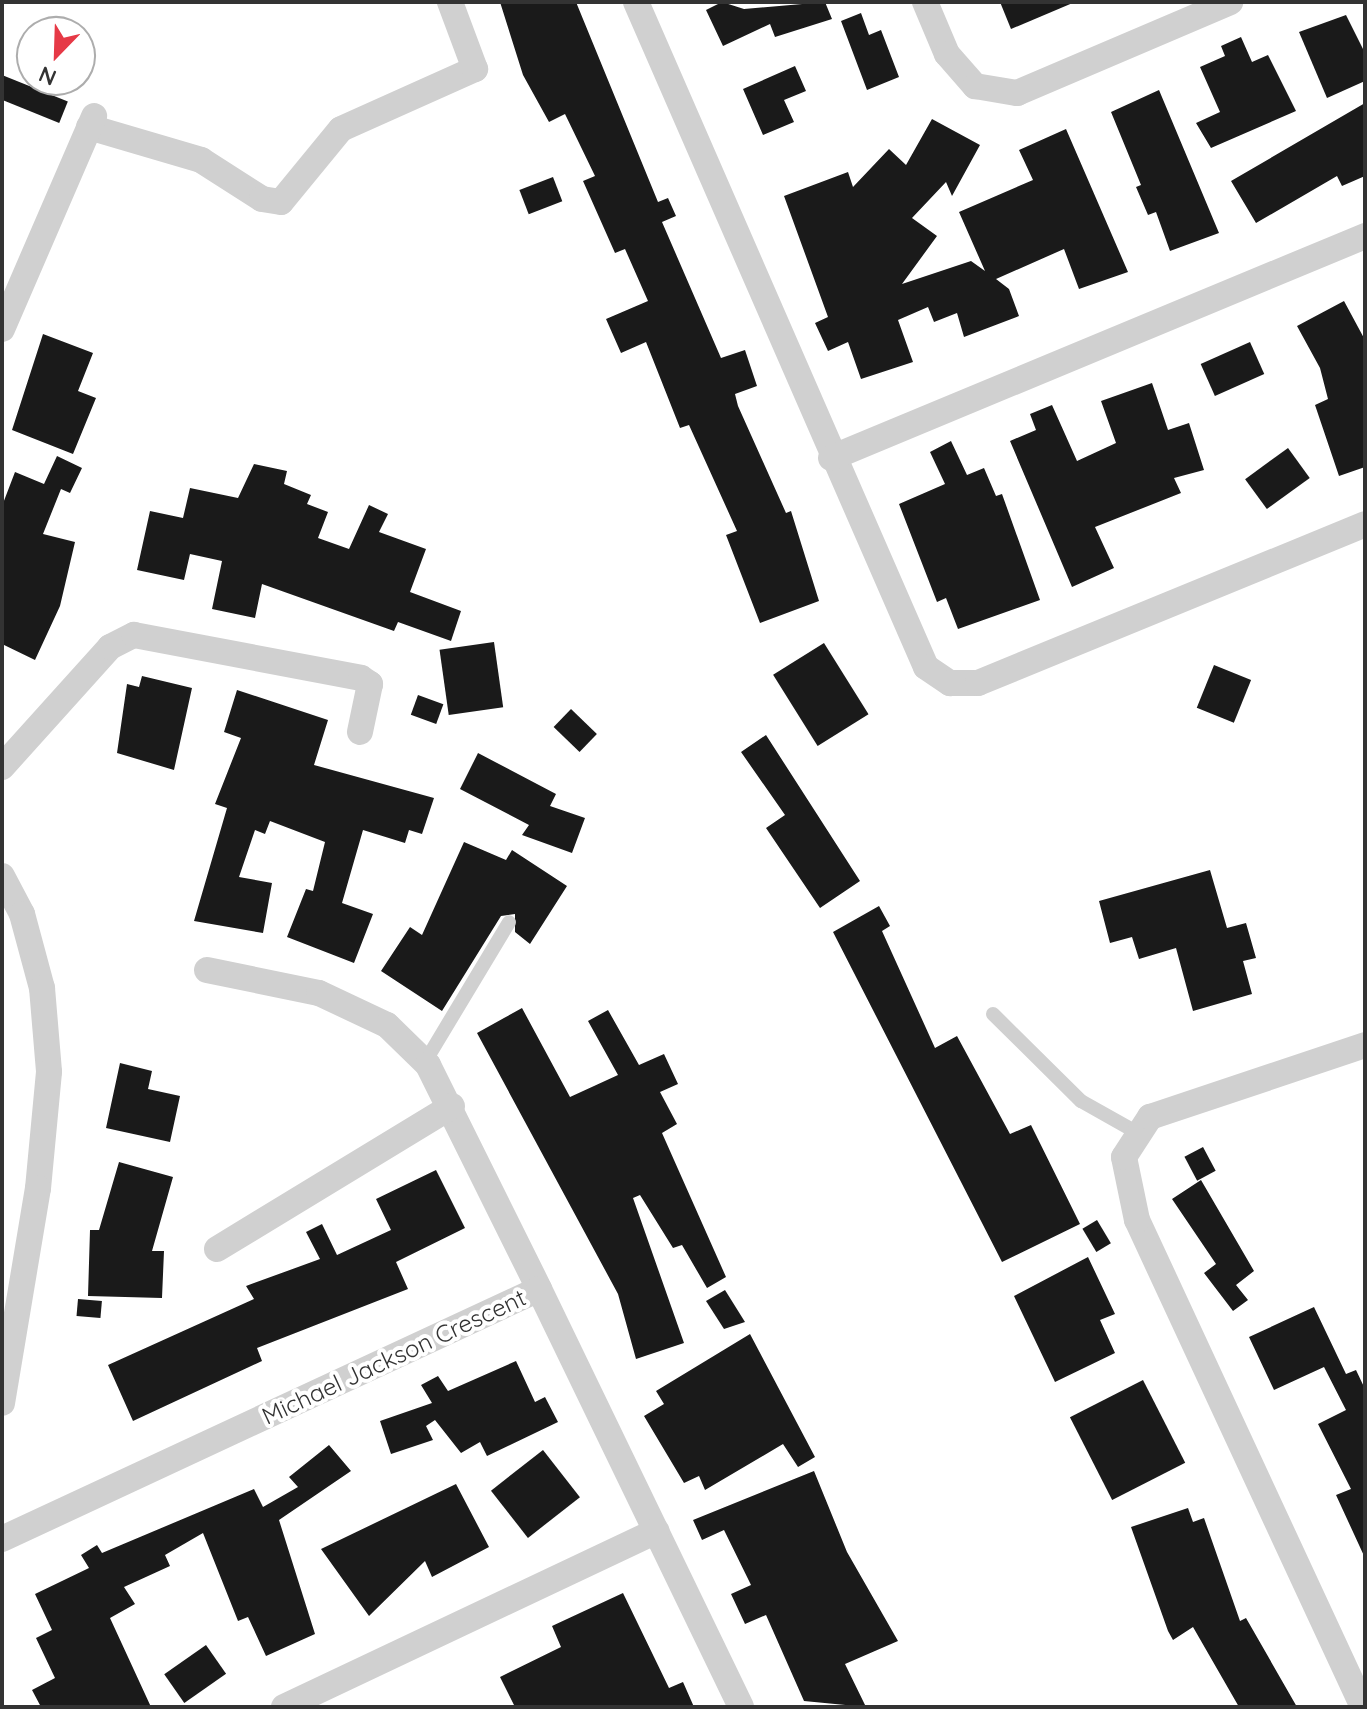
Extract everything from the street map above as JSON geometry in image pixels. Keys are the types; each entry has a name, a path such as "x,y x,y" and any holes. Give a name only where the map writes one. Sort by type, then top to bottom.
{"street":[{"path":"2,329 91,122 201,160 262,199 281,202 341,129 475,69 450,2"},
{"path":"636,2 831,458 926,667 950,683 978,683 1365,524"},
{"path":"925,2 947,54 975,86 1017,93 1230,2"},
{"path":"831,458 1365,236"},
{"path":"2,767 98,659 134,635 361,678 370,684 360,732"},
{"path":"2,876 22,914 42,988 49,1072 38,1188 2,1403"},
{"path":"207,970 319,993 387,1025 425,1062 452,1106 539,1289"},
{"path":"1363,1707 1137,1220 1124,1157 1136,1132 1150,1117 1365,1045"},
{"path":"217,1249 452,1106"},
{"name":"Michael Jackson Crescent","path":"2,1539 539,1289 741,1707"},
{"path":"284,1707 657,1531"}],"lane":[{"path":"425,1062 509,922"},
{"path":"993,1014 1081,1101 1136,1132"}],"building":[{"path":"500,2 576,2 658,202 668,198 676,216 662,222 721,358 745,350 757,386 735,394 738,406 786,513 791,511 819,601 760,623 726,535 737,531 689,425 680,428 646,342 621,353 606,319 648,301 625,249 615,253 583,181 595,176 565,114 549,122 523,75"},
{"path":"722,2 744,9 825,2 832,19 775,37 770,24 723,46 706,10"},
{"path":"1000,2 1075,2 1011,29"},
{"path":"861,13 869,35 881,30 899,77 867,90 841,21"},
{"path":"1346,15 1365,53 1365,81 1327,98 1299,32"},
{"path":"1241,37 1252,62 1268,55 1296,111 1211,148 1196,123 1220,112 1200,67 1225,56 1221,46"},
{"path":"795,66 806,91 784,100 794,122 763,135 743,89"},
{"path":"2,75 16,81 16,96 54,96 68,102 59,123 2,100"},
{"path":"1159,90 1219,233 1170,251 1156,212 1148,215 1136,187 1141,185 1111,112"},
{"path":"1365,103 1365,176 1342,186 1337,176 1256,223 1231,181"},
{"path":"932,119 980,145 952,196 946,182 912,218 937,236 902,284 971,261 985,271 959,212 1033,180 1019,150 1066,129 1128,272 1079,289 1064,249 996,279 1009,289 1019,316 964,337 957,313 934,322 928,307 898,320 913,362 861,379 848,342 828,351 815,323 828,317 784,196 848,172 853,187 889,149 906,165"},
{"path":"553,177 562,201 529,214 519,190"},
{"path":"1344,301 1365,340 1365,467 1339,476 1315,405 1328,399 1320,368 1297,326"},
{"path":"43,334 93,353 78,391 96,398 73,454 12,430"},
{"path":"1250,342 1264,374 1215,396 1201,364"},
{"path":"1152,383 1168,430 1189,423 1204,470 1174,478 1181,493 1095,527 1114,568 1072,587 1010,441 1036,430 1030,414 1052,405 1077,461 1116,443 1101,401"},
{"path":"951,441 967,475 984,468 996,496 1002,494 1040,600 958,629 946,598 937,602 899,504 945,484 930,452"},
{"path":"1288,448 1310,478 1267,509 1245,479"},
{"path":"57,456 82,468 70,493 61,489 43,534 75,542 60,606 35,660 2,644 2,506 15,472 44,484"},
{"path":"254,464 287,471 284,484 311,495 307,504 328,512 318,538 349,549 369,505 388,514 379,532 426,549 410,592 461,611 451,641 398,622 394,631 262,584 255,618 212,609 222,561 190,554 184,580 137,570 150,511 183,518 190,488 238,498"},
{"path":"494,642 503,707 449,715 440,650"},
{"path":"824,643 869,714 818,746 773,675"},
{"path":"1214,665 1251,680 1234,723 1197,708"},
{"path":"142,676 192,688 174,770 117,753 127,684 139,687"},
{"path":"237,690 328,720 314,765 434,798 422,834 409,830 405,843 363,830 342,903 373,914 354,963 287,937 306,889 313,891 325,842 270,821 265,834 255,830 239,877 272,883 263,933 194,921 227,808 215,804 241,738 224,732"},
{"path":"418,695 443,704 436,724 411,715"},
{"path":"571,709 597,734 580,752 554,727"},
{"path":"766,735 860,881 820,908 766,828 785,815 741,752"},
{"path":"478,753 556,794 550,806 585,818 572,853 522,835 529,825 460,789"},
{"path":"464,842 506,860 512,850 567,886 530,944 515,932 515,914 501,916 442,1011 381,971 410,927 422,935"},
{"path":"1210,870 1227,928 1246,923 1256,958 1243,961 1252,994 1193,1011 1176,948 1139,959 1132,937 1110,943 1099,901"},
{"path":"879,906 890,926 882,931 935,1048 957,1036 1010,1134 1031,1125 1080,1224 1002,1262 833,932"},
{"path":"522,1008 570,1097 618,1075 588,1021 608,1010 639,1065 664,1054 678,1084 660,1092 677,1124 662,1133 726,1277 707,1288 682,1245 673,1248 640,1195 633,1198 684,1343 636,1359 618,1294 477,1033"},
{"path":"120,1063 152,1071 148,1089 180,1096 170,1142 106,1128"},
{"path":"1203,1147 1216,1171 1197,1181 1184,1157"},
{"path":"119,1162 173,1177 152,1251 164,1251 162,1298 88,1296 90,1230 99,1230"},
{"path":"436,1170 465,1228 396,1262 408,1289 257,1348 262,1361 133,1421 108,1365 254,1299 246,1286 320,1259 306,1232 322,1224 337,1255 391,1230 376,1199"},
{"path":"1201,1180 1254,1271 1236,1285 1248,1300 1233,1311 1204,1273 1216,1264 1172,1199"},
{"path":"1097,1220 1111,1243 1096,1252 1082,1229"},
{"path":"1088,1257 1115,1314 1100,1320 1115,1353 1055,1382 1014,1296"},
{"path":"725,1290 745,1322 724,1329 706,1301"},
{"path":"78,1299 102,1301 100,1318 77,1316"},
{"path":"1314,1307 1346,1374 1356,1370 1365,1389 1365,1558 1336,1495 1351,1489 1318,1424 1346,1410 1324,1367 1274,1390 1249,1337"},
{"path":"750,1334 815,1457 798,1467 783,1444 705,1490 699,1476 684,1483 644,1416 664,1404 656,1391"},
{"path":"516,1361 535,1402 545,1397 558,1422 487,1456 480,1442 461,1453 435,1420 426,1426 433,1440 391,1454 380,1421 432,1403 421,1385 438,1376 448,1391"},
{"path":"1143,1380 1185,1463 1112,1500 1070,1417"},
{"path":"329,1445 351,1471 279,1520 315,1634 266,1656 248,1617 238,1621 203,1533 165,1555 170,1566 124,1587 135,1604 110,1618 151,1707 41,1707 32,1690 55,1678 36,1638 52,1630 35,1594 89,1568 81,1555 97,1545 102,1553 254,1489 263,1507 298,1487 289,1477"},
{"path":"543,1450 580,1497 528,1538 491,1491"},
{"path":"814,1471 847,1552 898,1641 845,1664 866,1707 804,1701 766,1615 745,1624 731,1594 751,1585 724,1530 702,1540 693,1520"},
{"path":"456,1484 489,1547 432,1577 425,1561 369,1616 321,1549"},
{"path":"1188,1508 1193,1522 1204,1518 1240,1621 1246,1618 1297,1707 1239,1707 1193,1627 1173,1640 1168,1631 1131,1527"},
{"path":"623,1593 669,1688 683,1682 694,1707 515,1707 500,1677 561,1647 552,1626"},
{"path":"206,1645 226,1674 184,1703 164,1674"}]}
